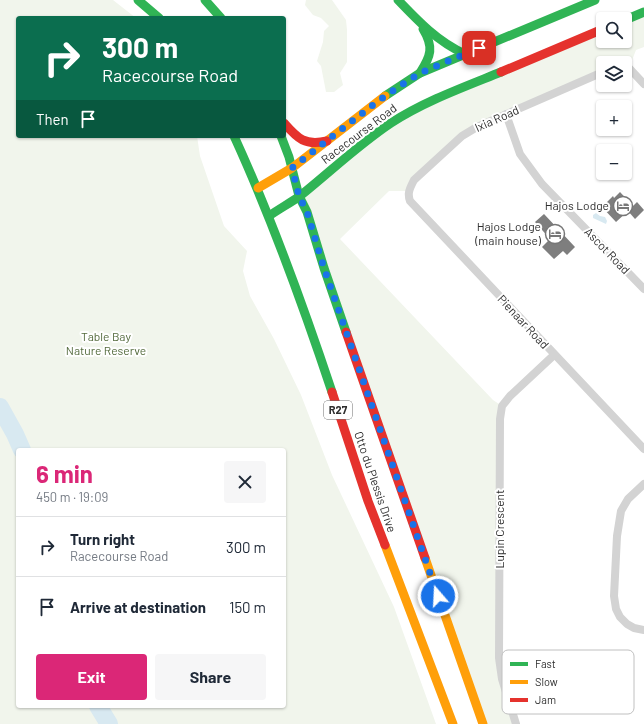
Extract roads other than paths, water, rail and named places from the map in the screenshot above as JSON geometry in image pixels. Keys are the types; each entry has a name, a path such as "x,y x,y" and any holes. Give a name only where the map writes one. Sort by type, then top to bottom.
{"main road":[{"path":"138,0 157,16"},
{"path":"205,0 219,16"},
{"path":"398,0 418,22 442,43 465,54"},
{"name":"Racecourse Road","path":"258,188 292,168 378,101 420,73 595,0"},
{"path":"632,17 644,12"},
{"path":"418,22 429,38 431,45 429,58 420,73"},
{"name":"Racecourse Road","path":"268,216 299,196 364,142 411,111 596,32"},
{"path":"286,125 298,138 307,143 327,141"},
{"name":"Otto du Plessis Drive","path":"235,138 258,188 316,344 368,501 453,724"},
{"name":"Otto du Plessis Drive","path":"282,138 292,168 299,196 307,212 327,275 483,724"}],"street":[{"path":"632,72 644,84"},
{"name":"Ixia Road","path":"409,191 414,180 462,136 489,120 596,75"},
{"name":"Ascot Road","path":"506,114 520,154 542,184 644,289"},
{"name":"Pienaar Road","path":"409,191 408,197 410,202 644,450"},
{"name":"Lupin Crescent","path":"502,679 499,658 500,419 502,406 510,396 554,355"},
{"path":"644,484 628,499 621,511 617,536 614,596 616,609 620,617 634,628 644,630"},
{"name":"Lupin Crescent","path":"513,714 516,724"}],"waterway":[{"path":"0,407 21,448"},
{"path":"99,708 109,724"}],"place":[{"name":"Hajos Lodge","path":"623,206"},
{"name":"Hajos Lodge (main house)","path":"555,234"}],"park label":[{"name":"Table Bay Nature Reserve","path":"106,344"}]}
